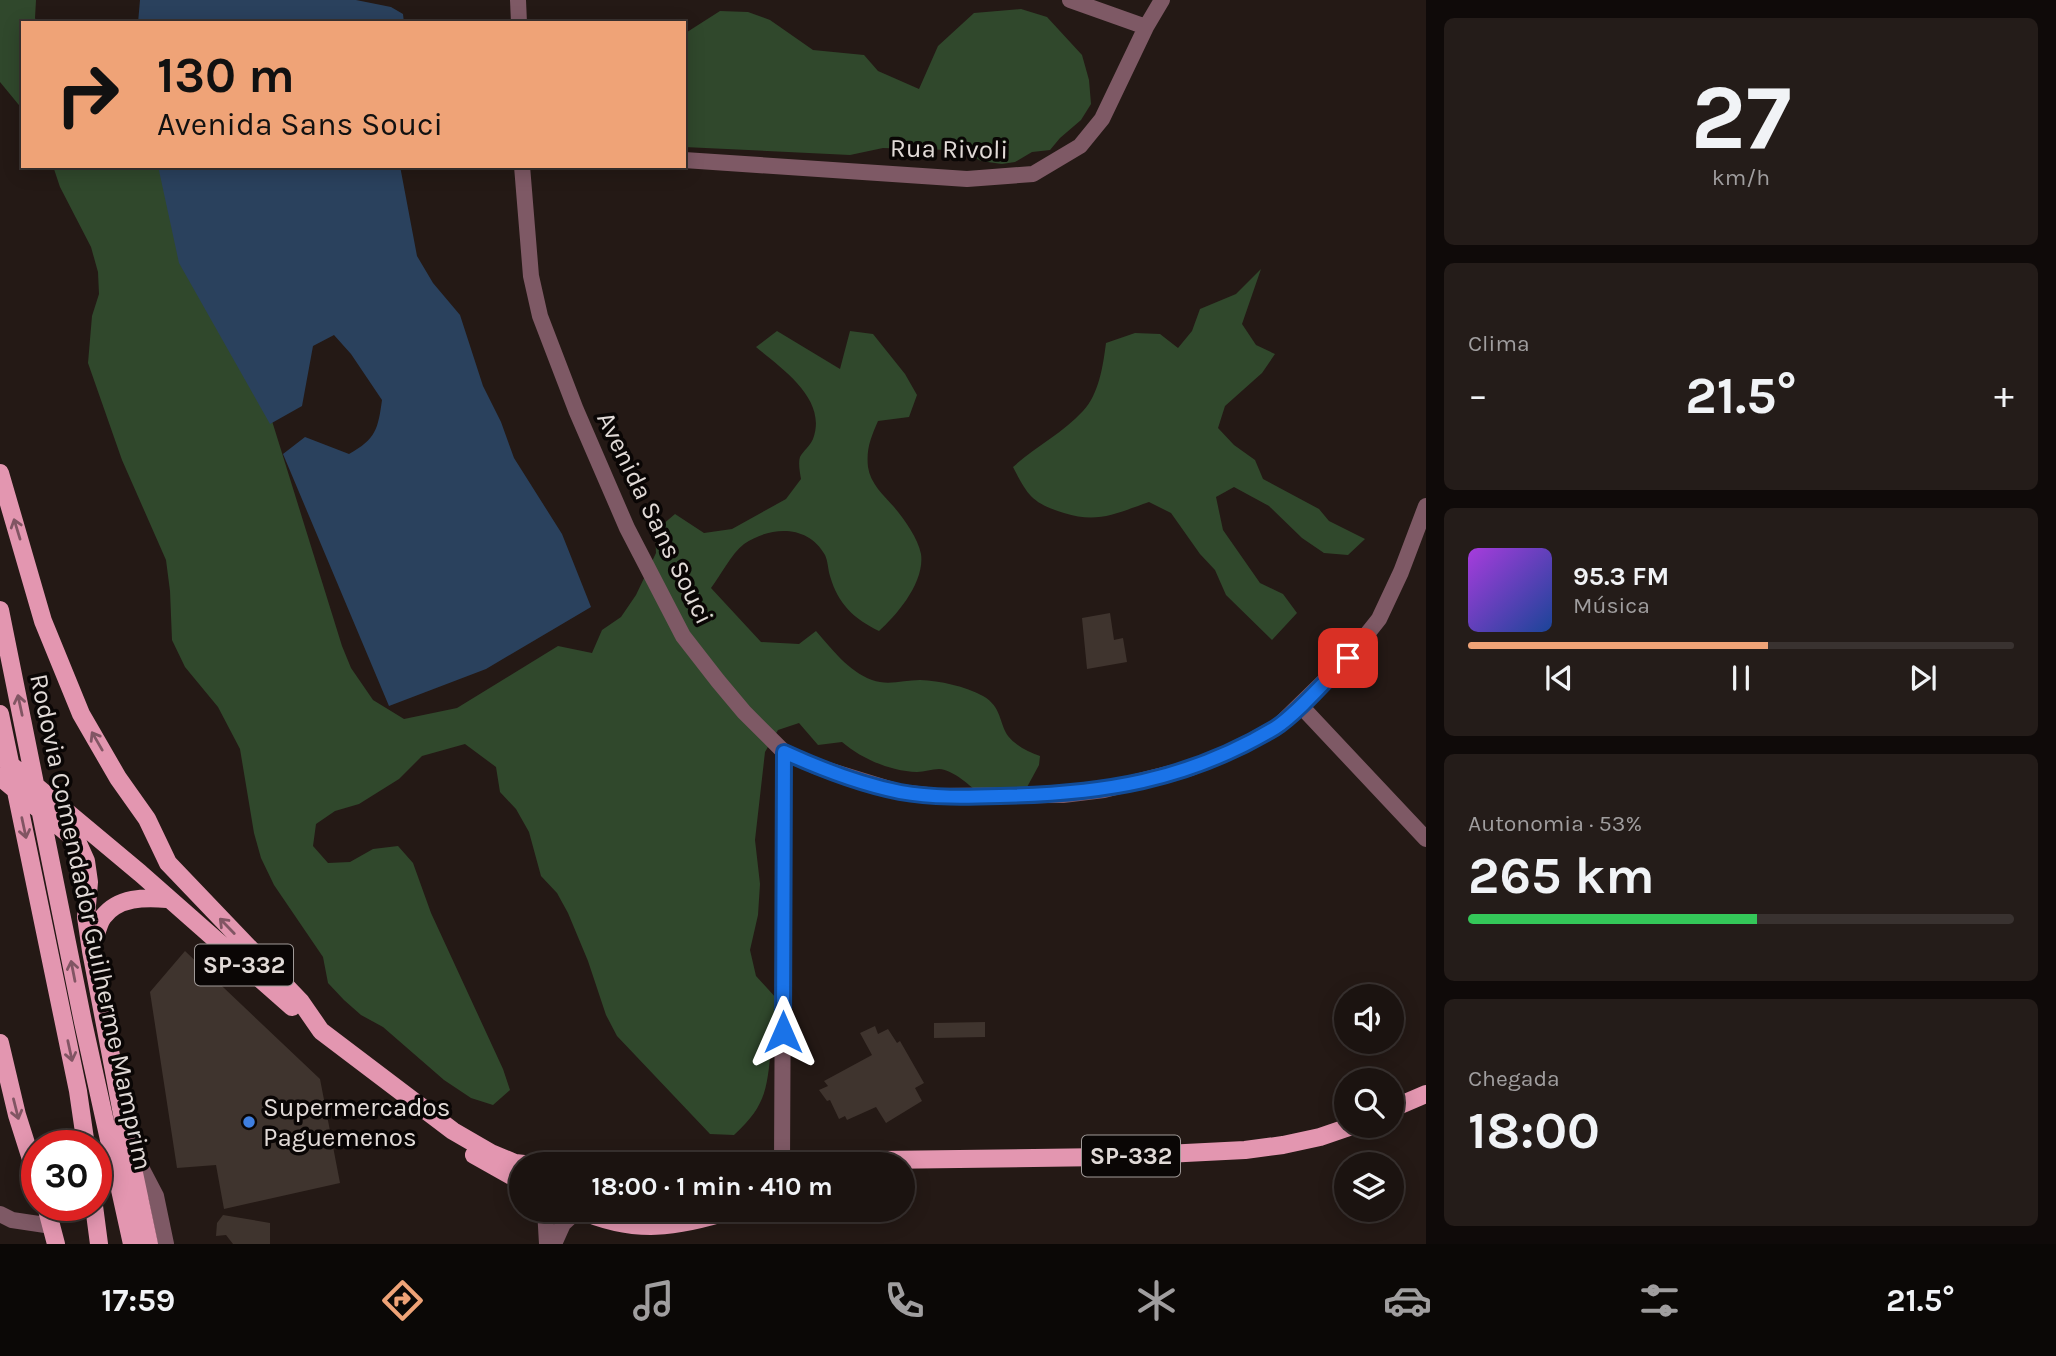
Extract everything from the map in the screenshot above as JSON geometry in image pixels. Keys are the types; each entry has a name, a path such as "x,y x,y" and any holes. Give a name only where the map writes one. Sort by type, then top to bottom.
{"main road":[{"path":"0,473 43,621 81,714 147,820 168,863 226,926 286,985 321,1031"},
{"name":"Rodovia Comendador Guilherme Mamprim","path":"0,610 83,1022 132,1244"},
{"name":"Rodovia Comendador Guilherme Mamprim","path":"0,714 78,1091 84,1130"},
{"name":"SP-332","path":"0,756 451,1141 509,1174"},
{"path":"0,777 77,842 86,861 89,882 86,918 91,951 149,1244"},
{"path":"91,951 101,919 118,904 147,897 167,899"},
{"name":"SP-332","path":"321,1031 453,1131 491,1153 509,1159"},
{"path":"0,1043 22,1130"},
{"path":"1404,1103 1426,1094"},
{"name":"SP-332","path":"915,1162 1245,1150 1283,1145 1334,1132"},
{"path":"50,1221 56,1244"},
{"path":"96,1221 99,1244"},
{"path":"608,1222 624,1226 669,1226 682,1222"}],"street":[{"path":"518,0 519,21"},
{"path":"1070,0 1146,27"},
{"name":"Rua Rivoli","path":"686,160 967,179 1033,174 1080,146 1102,119 1146,27 1162,0"},
{"name":"Avenida Sans Souci","path":"522,168 531,275 540,316 576,410 627,527 683,636 744,712 784,752 815,766 899,792 937,796 1063,795 1104,790 1191,768 1238,748 1278,726 1348,658 1379,619 1401,572 1426,506"},
{"path":"1300,705 1426,839"},
{"path":"782,1152 784,752"},
{"path":"127,1140 156,1196 166,1244"},
{"path":"0,1214 12,1220 52,1226"},
{"path":"546,1222 547,1244"},
{"path":"554,1244 565,1222"}],"green space":[{"path":"0,0 36,0 36,21 21,21 21,108 0,82"},
{"path":"1021,9 1047,17 1082,55 1089,80 1091,104 1081,120 1050,150 1032,152 1015,162 1002,164 981,161 966,153 949,150 883,148 850,155 686,147 686,33 720,11 748,12 770,20 813,50 864,55 878,71 919,89 938,46 974,13"},
{"path":"54,168 158,168 221,257 342,646 351,668 373,700 404,719 457,708 558,646 592,653 602,630 621,617 636,595 656,553 655,531 675,514 704,533 732,529 786,499 801,479 800,457 813,439 816,424 814,411 800,386 756,347 777,331 840,369 850,331 873,334 905,374 917,395 909,417 878,421 868,454 868,467 872,478 906,523 921,554 919,576 894,616 879,631 855,616 842,603 833,586 826,557 818,545 799,533 788,531 765,534 744,544 730,559 711,588 761,642 799,644 816,631 848,665 872,680 884,683 920,680 976,692 994,705 1011,740 1040,756 1039,765 1026,789 981,795 962,779 945,770 917,772 897,769 867,759 842,742 818,745 799,723 778,730 765,752 755,840 760,884 758,915 750,950 756,976 777,999 763,1096 753,1115 734,1135 710,1134 617,1036 606,1015 568,913 557,893 541,876 529,832 516,809 500,792 496,767 465,744 422,756 399,779 359,804 335,811 316,824 313,846 328,863 350,862 373,849 398,846 413,863 431,913 503,1069 510,1090 493,1105 471,1098 444,1080 383,1027 361,1015 328,983 323,957 274,885 261,858 254,833 240,749 218,707 185,667 172,640 166,560 122,460 88,363 92,316 99,294 98,272 91,247 60,187"},
{"path":"1261,269 1242,324 1256,345 1275,354 1262,373 1225,406 1218,428 1234,445 1255,460 1263,479 1319,509 1329,521 1365,539 1348,555 1324,553 1302,538 1269,506 1234,487 1216,497 1223,530 1260,583 1283,594 1297,613 1272,640 1226,595 1215,570 1171,513 1149,502 1097,517 1064,513 1045,506 1032,497 1013,467 1083,411 1093,396 1099,379 1106,343 1135,333 1160,334 1178,348 1192,331 1200,309 1236,294"}],"water":[{"path":"140,0 356,0 391,7 403,14 404,21 138,21"},
{"path":"158,168 400,168 417,256 433,283 460,315 483,386 501,422 514,458 562,534 591,607 486,669 389,706 283,454 305,437 349,454 365,443 374,432 382,400 351,354 334,335 313,346 302,406 270,424 179,263"}],"building":[{"path":"1110,613 1114,640 1123,638 1127,662 1087,669 1082,618"},
{"name":"Supermercados Paguemenos","path":"185,951 320,1079 340,1183 224,1209 216,1165 177,1168 150,992"},
{"path":"985,1022 985,1037 934,1038 934,1023"},
{"path":"875,1026 878,1034 888,1029 897,1043 900,1041 924,1083 915,1088 922,1101 886,1123 876,1107 847,1120 845,1116 839,1119 830,1100 827,1101 819,1090 828,1086 824,1081 872,1055 860,1033"},
{"path":"223,1215 270,1223 270,1244 233,1244 226,1235 216,1236 217,1223"}],"place":[{"name":"Supermercados Paguemenos","path":"249,1122"}],"route":[{"path":"783,1032 784,752 815,766 899,792 937,796 1013,796 1063,795 1104,790 1191,768 1238,748 1278,726 1348,658"}]}
